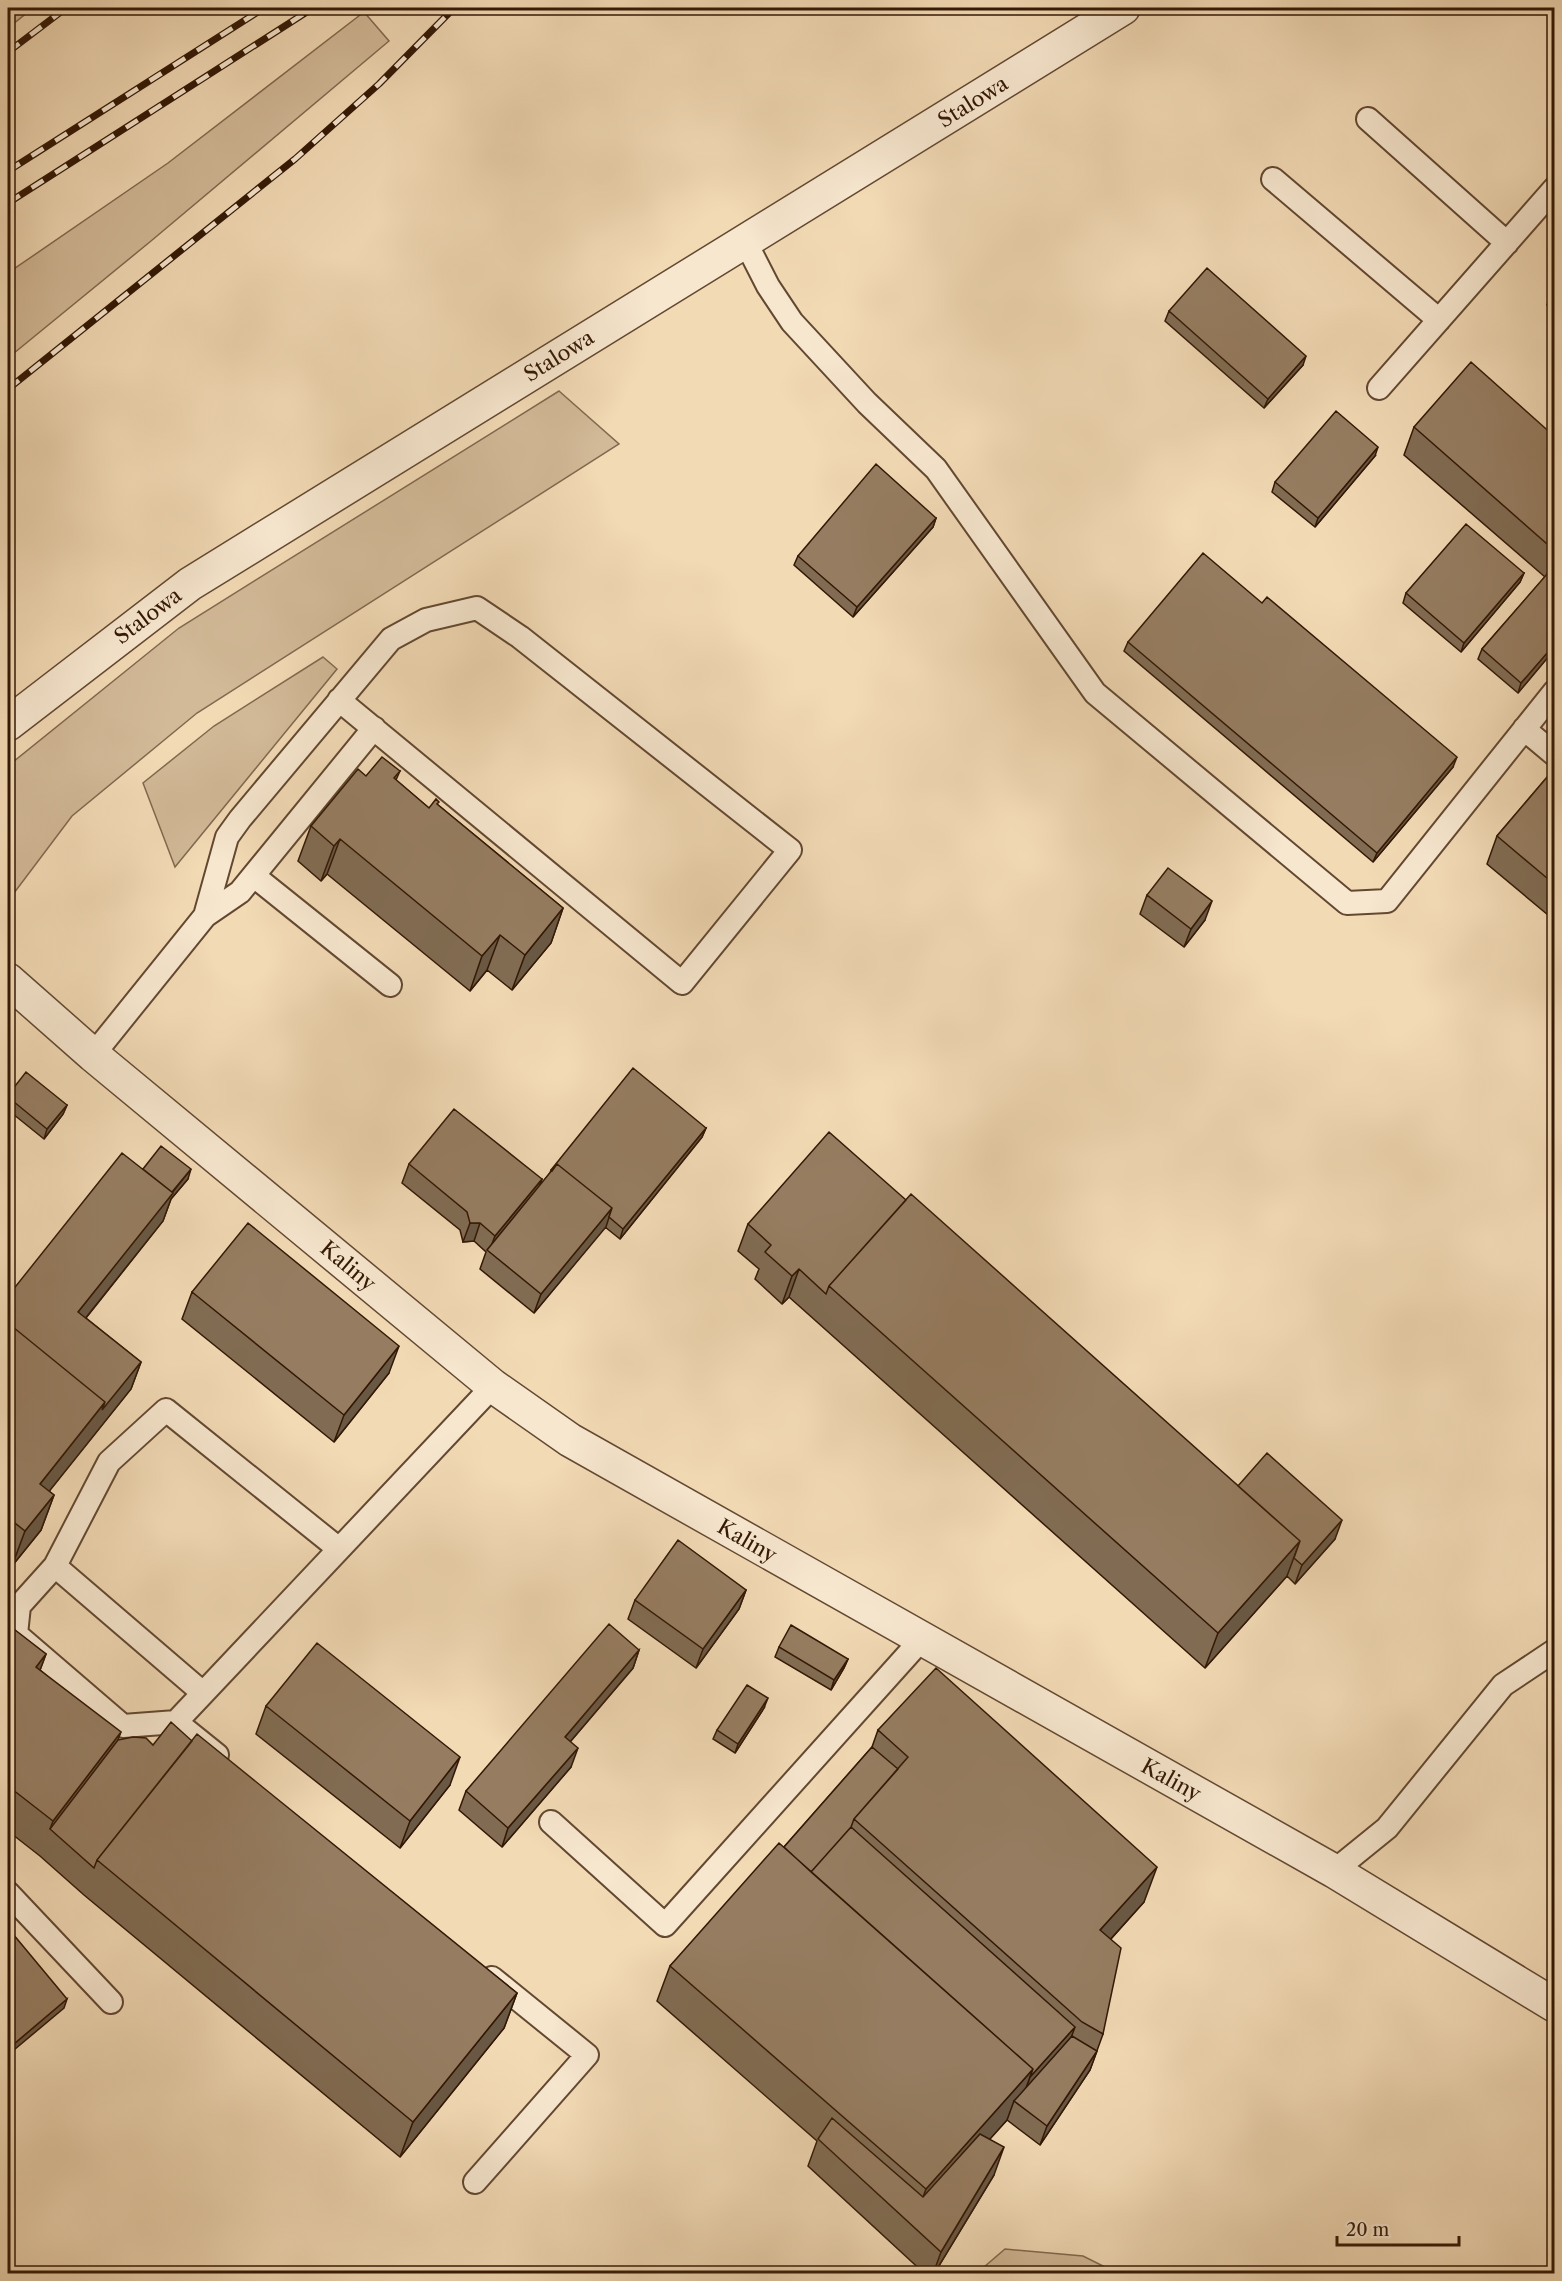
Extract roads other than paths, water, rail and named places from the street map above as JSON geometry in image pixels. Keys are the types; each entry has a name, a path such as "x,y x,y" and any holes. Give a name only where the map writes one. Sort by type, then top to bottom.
{"street":[{"name":"Stalowa","path":"8,724 190,584 1123,8"},
{"name":"Kaliny","path":"8,980 93,1055 493,1386 570,1440 1334,1871 1554,2005"}],"lane":[{"path":"1368,119 1507,243"},
{"path":"1273,179 1439,320"},
{"path":"1378,388 1554,189"},
{"path":"745,241 768,286 792,322 867,402 936,469 1095,693 1347,903 1387,901 1554,692"},
{"path":"205,916 227,837 339,700 392,639 426,620 477,608 520,637 790,850 682,983 339,700"},
{"path":"93,1055 205,916 240,892 374,728"},
{"path":"1524,729 1554,754"},
{"path":"254,876 390,985"},
{"path":"339,1549 166,1410 109,1462 56,1566 19,1606 16,1634 123,1726 176,1722 493,1386"},
{"path":"56,1566 203,1693"},
{"path":"551,1822 665,1925 921,1640"},
{"path":"1334,1871 1387,1828 1503,1685 1554,1651"},
{"path":"176,1722 231,1766"},
{"path":"8,1893 111,2002"},
{"path":"475,2182 586,2055 477,1966"}],"railway":[{"path":"8,52 66,8"},
{"path":"8,171 264,8"},
{"path":"8,203 313,8"},
{"path":"8,389 295,159 379,84 454,8"}]}
